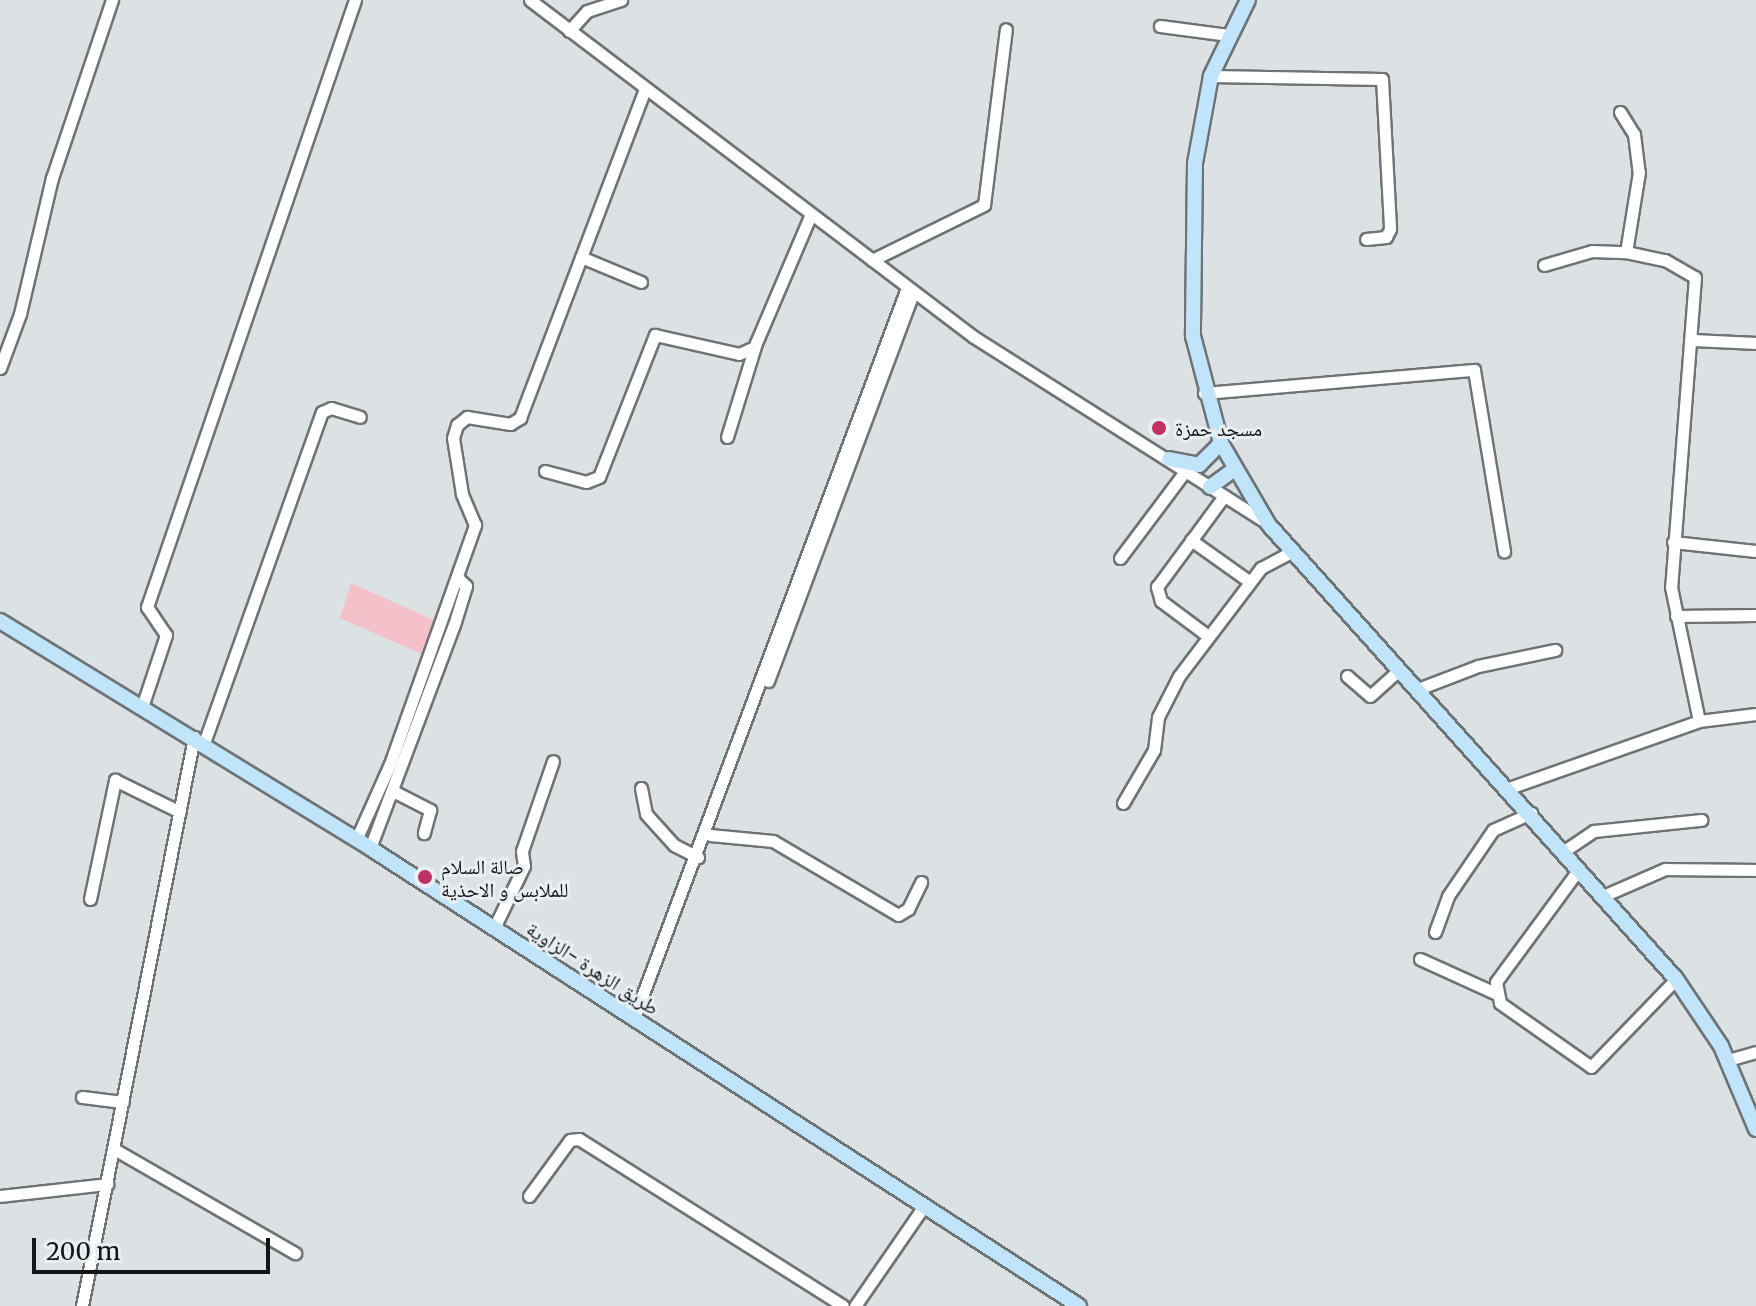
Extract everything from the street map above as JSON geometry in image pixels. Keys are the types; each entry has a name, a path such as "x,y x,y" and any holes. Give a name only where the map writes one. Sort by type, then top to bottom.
{"main road":[{"path":"1248,0 1228,35 1211,76 1196,151 1192,321 1204,393 1221,443 1233,469 1269,525 1509,788 1676,979 1728,1060 1756,1129"},
{"path":"1192,468 1221,443"},
{"path":"1169,459 1192,468 1233,469"},
{"path":"1210,487 1233,469"},
{"name":"طريق الزهرة -الزاوية","path":"0,621 143,704 370,848 1079,1306"}],"street":[{"path":"0,368 20,314 52,178 112,0"},
{"path":"143,704 166,635 147,607 355,0"},
{"path":"530,0 910,290 1030,376 1169,459"},
{"path":"569,31 587,11 621,0"},
{"path":"1160,26 1228,35"},
{"path":"872,260 984,205 1006,29"},
{"path":"1211,76 1382,79 1390,229 1386,237 1366,239"},
{"path":"370,848 475,525 454,448 457,425 467,417 510,424 520,418 645,89"},
{"path":"1620,112 1634,134 1639,172 1626,252"},
{"path":"727,437 755,347 811,214"},
{"path":"1544,265 1592,251 1626,252 1692,272 1693,340 1673,542 1676,616 1699,721"},
{"path":"581,257 641,282"},
{"path":"698,857 710,835 910,290"},
{"path":"637,1020 910,290"},
{"path":"545,471 586,482 599,477 653,336 739,354 755,347"},
{"path":"1693,340 1756,343"},
{"path":"1204,393 1474,370 1504,552"},
{"path":"82,1306 180,812 199,740 322,412 331,408 360,417"},
{"path":"1120,558 1192,468 1210,487 1269,525"},
{"path":"1208,636 1156,592 1224,496"},
{"path":"1191,540 1250,582"},
{"path":"1673,542 1756,551"},
{"path":"1123,803 1156,745 1158,717 1174,685 1266,563 1293,551"},
{"path":"356,840 386,797 454,625 466,586 457,577"},
{"path":"1676,616 1756,615"},
{"path":"1418,689 1478,666 1555,650"},
{"path":"1347,676 1370,696 1400,669"},
{"path":"1509,788 1699,721 1756,714"},
{"path":"494,928 524,866 522,851 553,761"},
{"path":"90,899 115,780 180,812"},
{"path":"641,788 646,814 674,845 698,857"},
{"path":"386,797 432,812 424,833"},
{"path":"1435,932 1448,896 1493,830 1531,813"},
{"path":"1564,851 1594,831 1701,820"},
{"path":"710,835 773,841 898,915 908,909 921,882"},
{"path":"1495,993 1527,936 1579,869"},
{"path":"1603,896 1665,869 1756,870"},
{"path":"1420,959 1495,993 1504,1007 1591,1067 1676,979"},
{"path":"1728,1060 1756,1052"},
{"path":"82,1097 123,1102"},
{"path":"529,1196 570,1140 579,1139 843,1306"},
{"path":"114,1149 295,1253"},
{"path":"0,1196 107,1184"},
{"path":"855,1306 924,1206"}],"shaded area":[{"path":"351,583 438,622 422,654 340,618"}],"place":[{"name":"مسجد حمزة","path":"1159,428"},
{"name":"صالة السلام للملابس و الاحذية","path":"425,877"}]}
